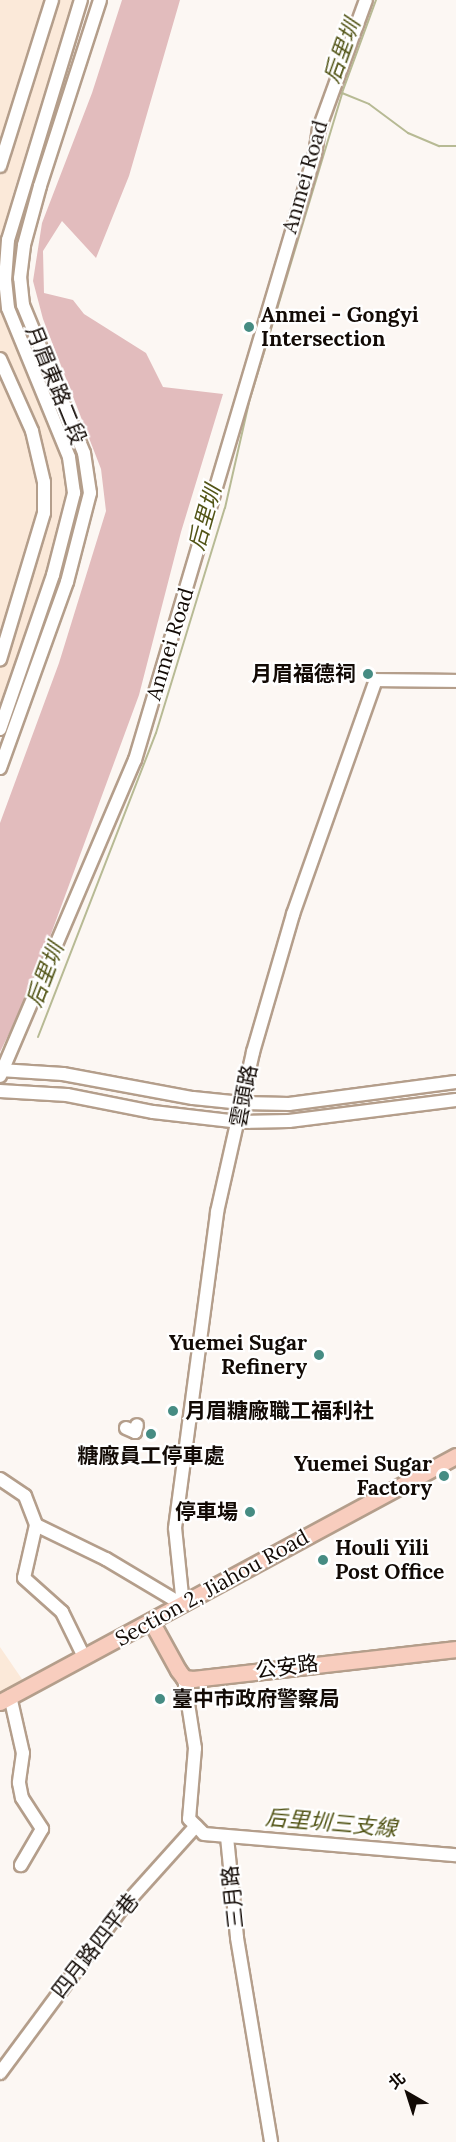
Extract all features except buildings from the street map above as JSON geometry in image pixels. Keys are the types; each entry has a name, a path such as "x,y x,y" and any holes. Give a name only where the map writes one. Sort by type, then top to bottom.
{"main road":[{"name":"Section 2, Jiahou Road","path":"5,1699 456,1456"},
{"path":"151,1621 184,1678"},
{"name":"公安路","path":"184,1678 456,1649"}],"street":[{"path":"0,166 52,0"},
{"name":"月眉東路二段","path":"0,729 53,575 74,493 69,457 8,308 5,280 14,220 81,0"},
{"name":"月眉東路二段","path":"0,768 67,582 90,493 84,453 23,305 20,279 24,245 40,186 100,0"},
{"name":"Anmei Road","path":"1,1072 135,760 315,154 323,118 366,0"},
{"path":"0,359 32,431 44,482 44,513 0,660"},
{"name":"雲頭路","path":"183,1605 175,1528 187,1447 187,1419 196,1384 217,1212 240,1122 242,1103 293,914 376,680 456,681"},
{"path":"1,1072 63,1074 193,1098 242,1103 289,1104 456,1082"},
{"path":"0,1091 66,1095 153,1112 240,1122 300,1120 454,1101"},
{"path":"0,1479 25,1496 36,1525 24,1578 62,1612 84,1657"},
{"path":"36,1525 106,1559 183,1605"},
{"path":"184,1678 195,1748 189,1819 196,1826"},
{"path":"5,1699 23,1753 19,1784 22,1798 42,1829 21,1865"},
{"name":"三月路","path":"196,1826 204,1834 227,1837 237,1938 271,2142"},
{"name":"四月路四平巷","path":"0,2073 123,1907 196,1826"},
{"path":"227,1837 456,1855"}],"shaded area":[{"path":"0,0 73,0 12,197 0,270"},
{"path":"122,0 180,0 129,176 96,258 62,221 43,251 44,293 73,300 84,314 146,353 163,387 223,394 181,532 139,695 30,991 0,1052 0,823 59,663 106,511 101,469 43,319 33,281 42,223 92,93"},
{"path":"0,289 5,319 63,458 66,491 62,523 0,711"},
{"path":"0,1647 24,1682 0,1694"}],"waterway":[{"name":"后里圳","path":"38,1037 156,733 225,508 249,402 342,93 376,0"},
{"path":"342,93 369,104 408,133 439,146 456,146"},
{"name":"后里圳三支線","path":"205,1828 223,1830"},
{"name":"后里圳三支線","path":"399,1844 456,1848"}],"place":[{"name":"Anmei - Gongyi Intersection","path":"249,327"},
{"name":"月眉福德祠","path":"368,674"},
{"name":"Yuemei Sugar Refinery","path":"319,1355"},
{"name":"月眉糖廠職工福利社","path":"173,1411"},
{"name":"糖廠員工停車處","path":"151,1434"},
{"name":"Yuemei Sugar Factory","path":"444,1476"},
{"name":"停車場","path":"250,1512"},
{"name":"Houli Yili Post Office","path":"323,1560"},
{"name":"臺中市政府警察局","path":"160,1699"}]}
